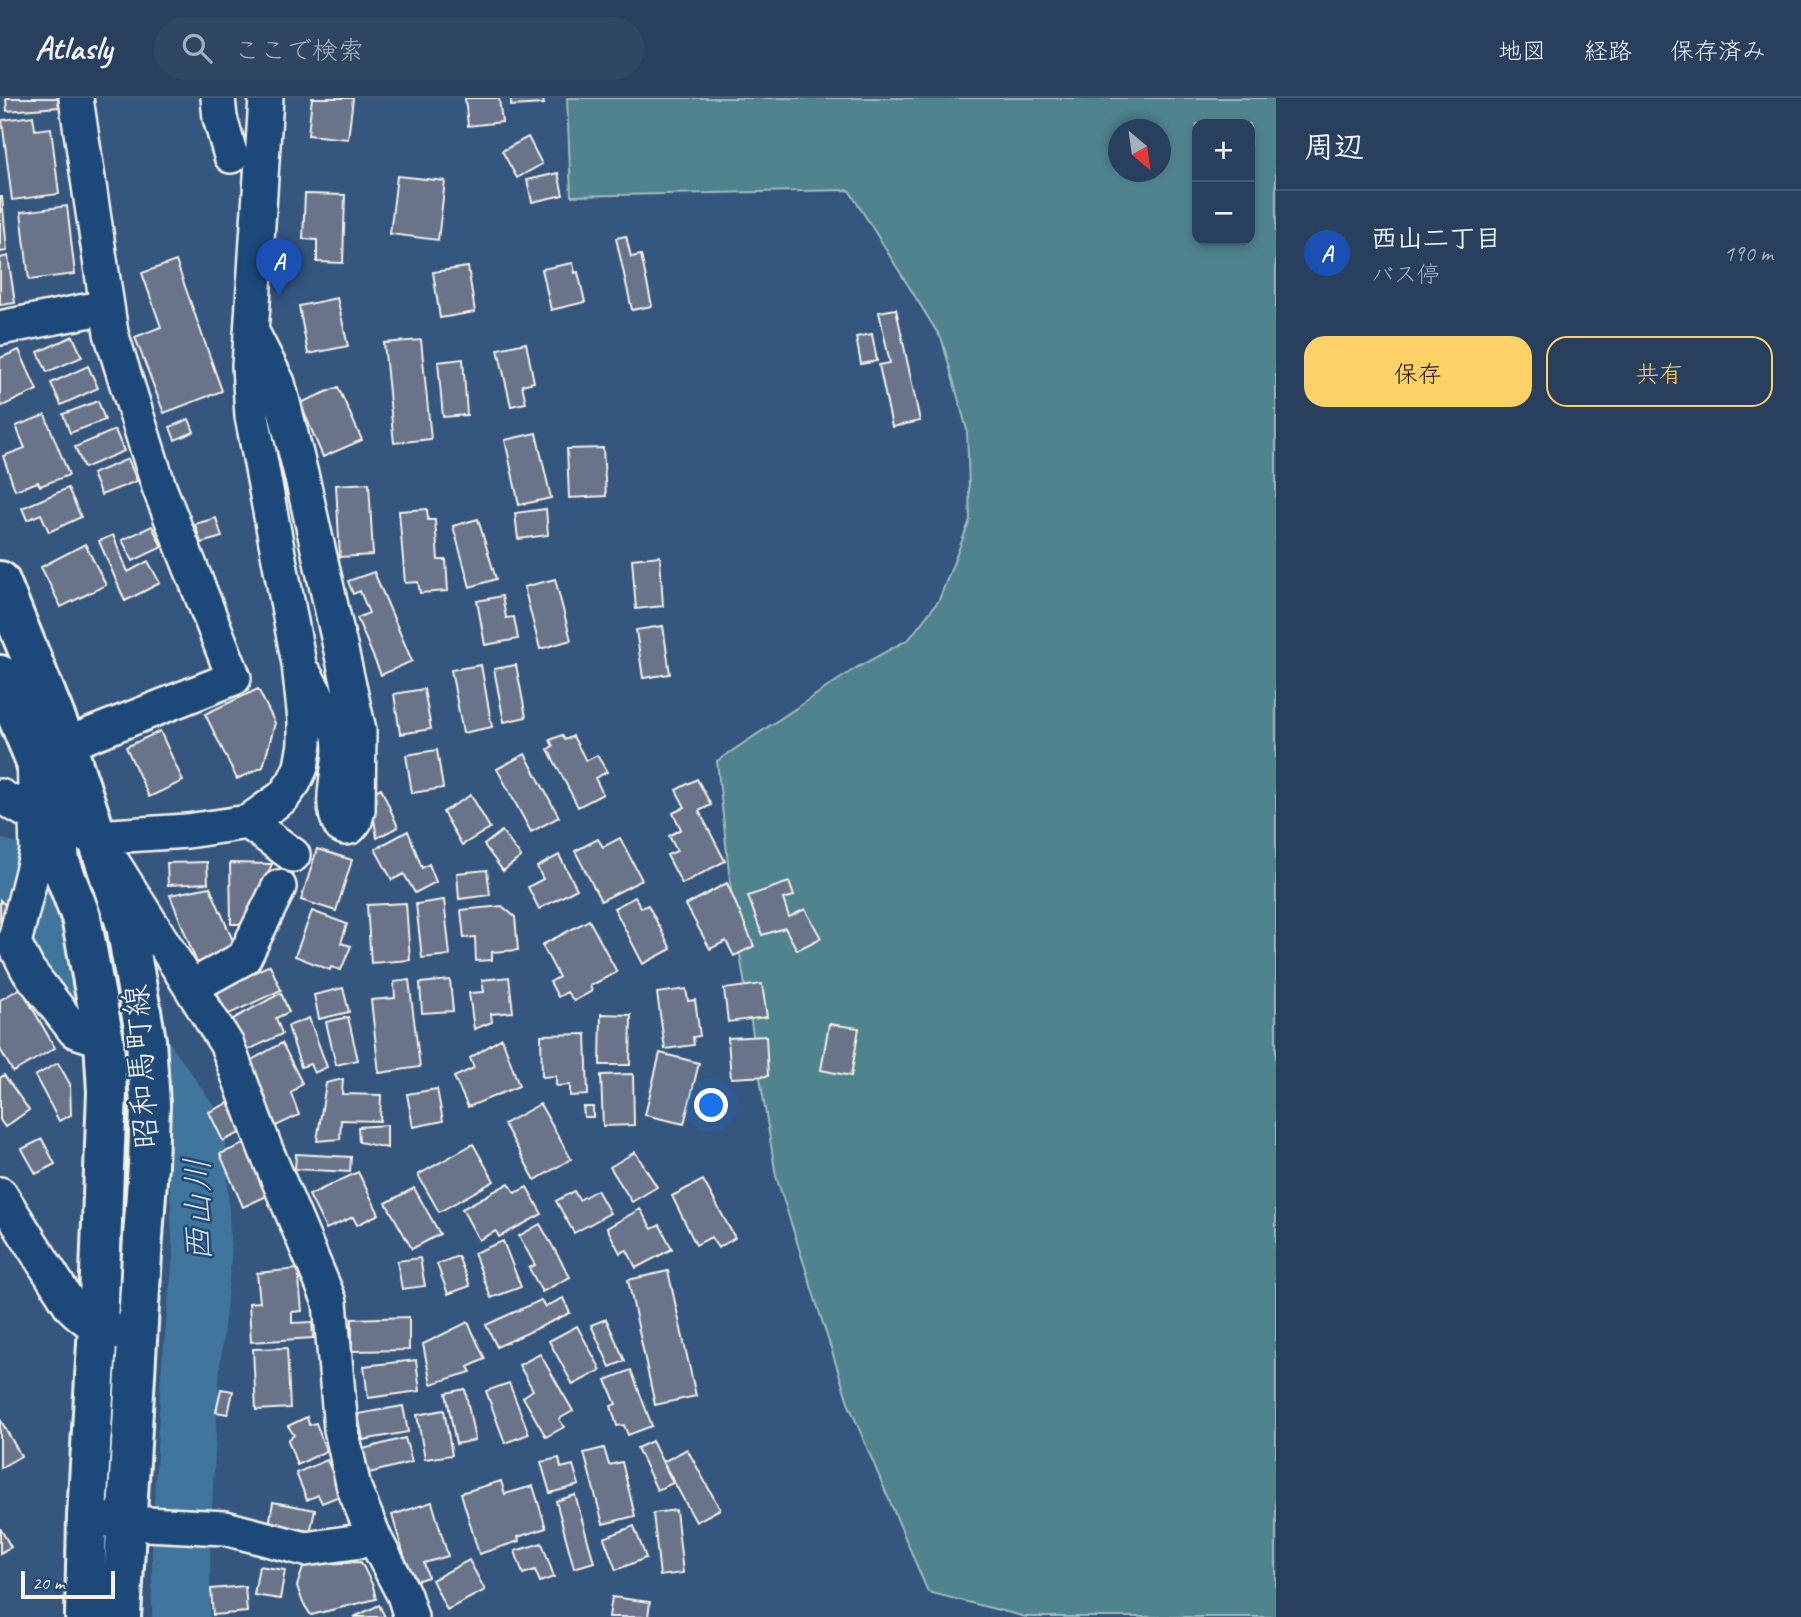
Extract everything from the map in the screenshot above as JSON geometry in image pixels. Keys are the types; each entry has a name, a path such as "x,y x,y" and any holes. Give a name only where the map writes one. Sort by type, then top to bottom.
{"main road":[{"name":"昭和馬町線","path":"0,581 50,750 47,839 81,917 104,1040 107,1092 87,1516 85,1617"},
{"name":"昭和馬町線","path":"0,675 50,750 96,837 126,925 146,1040 150,1105 137,1337 141,1524 121,1617"}],"street":[{"path":"50,750 234,678 159,487 111,333 76,98"},
{"path":"218,98 220,118 231,156"},
{"path":"0,796 47,839 187,831 248,822 283,797 301,766 305,720 299,664 252,416 249,366 266,98"},
{"path":"0,328 106,307"},
{"path":"251,329 278,383 359,730 358,810 350,827 341,826 335,812 340,768 338,732 299,664"},
{"path":"248,822 293,855"},
{"path":"96,837 227,1045 265,1148 330,1302 341,1429 354,1488 407,1606 438,1617"},
{"path":"47,839 14,943 28,970 75,1031 104,1040"},
{"path":"191,987 244,958 279,887"},
{"path":"0,1195 71,1306 85,1321 137,1337"},
{"path":"87,1516 141,1524 225,1528 305,1549 375,1539"}],"green space":[{"path":"567,98 1276,98 1276,1617 1026,1617 928,1592 849,1405 776,1176 734,918 717,761 856,668 909,639 939,600 970,520 967,430 942,340 849,190 571,196"}],"building":[{"path":"6,98 58,98 59,107 7,111"},
{"path":"312,98 353,98 348,139 308,135"},
{"path":"465,98 499,98 502,122 468,126"},
{"path":"511,98 543,98 544,104 511,106"},
{"path":"33,116 35,130 51,128 59,194 12,200 2,120"},
{"path":"528,137 542,164 517,178 502,151"},
{"path":"558,173 563,195 532,202 527,180"},
{"path":"397,176 445,181 438,240 390,234"},
{"path":"305,194 345,195 343,263 317,262 317,240 303,239"},
{"path":"0,197 7,251 0,252"},
{"path":"67,206 75,274 29,280 21,212"},
{"path":"626,236 631,257 641,255 652,306 632,310 616,238"},
{"path":"8,256 15,303 0,305 0,258"},
{"path":"176,261 222,391 164,413 135,337 161,327 142,273"},
{"path":"573,263 575,273 578,272 585,302 551,310 542,269"},
{"path":"468,267 475,312 440,318 433,272"},
{"path":"337,298 348,346 308,354 299,306"},
{"path":"896,309 920,421 892,427 879,365 890,363 879,312"},
{"path":"872,334 877,361 861,364 856,337"},
{"path":"73,336 82,357 47,372 38,352"},
{"path":"421,340 431,439 394,443 384,343"},
{"path":"526,343 534,382 522,385 526,403 511,406 498,349"},
{"path":"19,350 37,390 0,407 0,358"},
{"path":"463,359 467,415 443,417 438,362"},
{"path":"88,366 98,388 61,405 51,383"},
{"path":"338,387 362,440 323,457 300,403"},
{"path":"98,401 105,420 70,433 63,414"},
{"path":"45,415 69,475 40,486 38,482 15,490 3,456 25,448 16,426"},
{"path":"189,419 194,432 175,440 170,427"},
{"path":"115,430 124,451 84,468 75,447"},
{"path":"536,433 551,498 519,505 505,440"},
{"path":"603,448 606,496 569,498 567,449"},
{"path":"128,459 137,481 101,495 92,474"},
{"path":"369,483 373,555 340,557 336,485"},
{"path":"68,488 81,517 49,532 41,514 27,520 22,508"},
{"path":"427,509 428,520 435,520 438,560 446,560 448,591 420,593 418,582 405,583 399,511"},
{"path":"546,509 548,535 518,539 515,513"},
{"path":"216,518 222,537 201,543 195,524"},
{"path":"478,519 496,579 470,587 453,526"},
{"path":"152,526 162,547 133,561 122,540"},
{"path":"113,535 128,572 148,561 160,583 125,601 99,541"},
{"path":"85,544 106,585 61,607 41,567"},
{"path":"660,556 663,606 636,609 632,559"},
{"path":"374,572 412,661 381,675 357,618 369,613 360,591 353,594 348,581"},
{"path":"555,579 571,640 540,649 524,587"},
{"path":"502,596 506,618 514,617 518,639 485,645 477,601"},
{"path":"663,626 670,674 643,678 636,630"},
{"path":"481,665 492,727 463,733 451,670"},
{"path":"516,665 526,717 504,722 494,669"},
{"path":"258,689 275,723 263,767 237,779 205,714"},
{"path":"424,689 431,729 400,734 394,694"},
{"path":"160,731 183,781 149,797 126,747"},
{"path":"562,735 565,740 573,736 586,761 597,755 607,772 595,778 603,794 578,807 548,749 553,746 550,740"},
{"path":"437,750 443,788 412,793 406,755"},
{"path":"525,754 559,817 531,832 497,769"},
{"path":"697,779 711,805 699,811 725,861 682,884 667,855 677,851 669,836 681,829 673,813 685,807 676,790"},
{"path":"381,788 398,827 377,838 370,794"},
{"path":"471,795 490,828 462,845 443,812"},
{"path":"408,831 422,868 429,864 436,882 415,893 404,874 392,880 375,849"},
{"path":"502,831 521,857 503,871 484,845"},
{"path":"620,838 642,880 601,901 575,851 598,839 603,847"},
{"path":"317,849 352,860 336,911 301,900"},
{"path":"559,855 577,889 539,909 528,887 543,879 537,867"},
{"path":"207,862 208,883 168,885 167,863"},
{"path":"230,863 272,864 246,924 231,924"},
{"path":"487,870 490,895 459,899 457,873"},
{"path":"789,882 794,896 783,899 789,917 805,909 821,938 797,950 785,928 762,935 748,896"},
{"path":"727,883 754,946 734,956 726,941 710,949 686,905"},
{"path":"210,887 236,948 197,963 170,895"},
{"path":"635,897 641,908 648,905 671,949 643,964 614,908"},
{"path":"0,900 11,911 0,921"},
{"path":"444,900 450,955 422,958 416,904"},
{"path":"406,903 410,960 371,963 367,905"},
{"path":"502,906 515,917 518,950 492,952 492,960 476,961 475,937 464,938 461,910"},
{"path":"312,911 347,924 341,943 351,946 341,970 331,967 330,970 295,956"},
{"path":"589,920 617,972 590,986 592,991 574,1001 567,992 558,997 550,982 559,977 542,945"},
{"path":"270,965 281,990 227,1015 216,990"},
{"path":"509,977 513,1012 491,1014 492,1022 474,1029 469,993 484,992 482,980"},
{"path":"409,980 420,1067 379,1073 371,1000 395,998 394,982"},
{"path":"450,980 453,1011 422,1013 420,983"},
{"path":"762,984 767,1017 728,1022 724,989"},
{"path":"21,988 55,1048 13,1072 0,1049 0,1000"},
{"path":"343,988 349,1012 319,1019 314,995"},
{"path":"686,989 688,1001 695,1000 700,1036 693,1037 694,1045 665,1049 657,993"},
{"path":"281,993 289,1012 276,1018 282,1034 246,1051 233,1019"},
{"path":"601,1014 631,1015 630,1065 600,1065"},
{"path":"348,1017 358,1060 336,1065 326,1022"},
{"path":"309,1018 327,1067 314,1073 310,1064 301,1067 288,1026"},
{"path":"829,1024 859,1028 851,1076 821,1070"},
{"path":"586,1034 588,1095 570,1096 570,1085 556,1086 556,1076 542,1077 541,1035"},
{"path":"766,1036 768,1076 731,1078 728,1038"},
{"path":"502,1038 519,1086 468,1107 454,1077 474,1068 470,1058"},
{"path":"282,1043 302,1083 291,1093 299,1115 276,1126 248,1062"},
{"path":"660,1053 699,1063 684,1124 645,1115"},
{"path":"58,1063 70,1084 71,1115 59,1121 35,1076"},
{"path":"633,1074 634,1125 603,1126 601,1075"},
{"path":"4,1075 29,1110 5,1127 0,1120 0,1078"},
{"path":"343,1079 342,1094 381,1095 380,1121 341,1120 340,1139 317,1141 326,1083"},
{"path":"437,1089 443,1121 413,1127 407,1094"},
{"path":"228,1103 242,1132 223,1141 209,1112"},
{"path":"540,1104 571,1159 535,1180 504,1124"},
{"path":"583,1107 593,1107 593,1117 584,1117"},
{"path":"387,1125 387,1148 359,1142 358,1127"},
{"path":"42,1139 55,1164 36,1174 22,1149"},
{"path":"246,1143 269,1195 243,1207 220,1154"},
{"path":"473,1144 494,1181 439,1212 418,1175"},
{"path":"635,1152 657,1187 632,1202 610,1167"},
{"path":"296,1154 351,1157 350,1172 295,1169"},
{"path":"358,1172 379,1214 357,1225 353,1217 326,1229 309,1195"},
{"path":"703,1180 735,1238 718,1248 711,1237 696,1245 672,1196"},
{"path":"509,1183 515,1193 527,1187 542,1214 499,1237 496,1231 479,1240 462,1209"},
{"path":"414,1188 440,1234 412,1249 386,1203"},
{"path":"597,1190 610,1213 574,1233 556,1201 574,1191 579,1200"},
{"path":"640,1209 652,1229 660,1225 672,1249 636,1268 627,1250 620,1253 607,1228"},
{"path":"540,1224 570,1277 542,1292 529,1268 535,1265 519,1236"},
{"path":"503,1241 521,1287 491,1298 474,1253"},
{"path":"458,1256 470,1286 448,1294 437,1264"},
{"path":"420,1258 425,1286 402,1289 397,1261"},
{"path":"298,1269 302,1311 292,1312 292,1323 312,1322 313,1338 251,1342 249,1303 260,1302 257,1273"},
{"path":"668,1271 696,1396 655,1405 628,1280"},
{"path":"563,1298 570,1313 497,1347 486,1325 541,1300 545,1307"},
{"path":"409,1317 409,1350 352,1351 352,1319"},
{"path":"606,1319 625,1361 610,1367 591,1325"},
{"path":"468,1322 485,1359 468,1367 471,1372 431,1384 423,1344"},
{"path":"577,1326 601,1370 573,1385 549,1341"},
{"path":"287,1348 290,1408 256,1410 253,1349"},
{"path":"540,1354 573,1411 559,1419 564,1427 546,1437 523,1397 533,1390 519,1365"},
{"path":"416,1360 420,1391 368,1398 364,1366"},
{"path":"631,1370 652,1426 628,1435 624,1425 617,1426 611,1406 616,1404 606,1380"},
{"path":"509,1383 529,1434 505,1443 486,1391"},
{"path":"221,1389 233,1391 228,1414 216,1412"},
{"path":"465,1389 475,1440 456,1444 446,1393"},
{"path":"403,1406 408,1432 363,1440 358,1414"},
{"path":"444,1410 452,1455 425,1459 417,1415"},
{"path":"307,1417 309,1425 316,1423 326,1451 297,1465 288,1440 294,1435 288,1426"},
{"path":"0,1419 21,1456 0,1468"},
{"path":"405,1438 412,1462 369,1473 363,1449"},
{"path":"652,1441 673,1483 657,1490 637,1448"},
{"path":"604,1448 609,1465 622,1462 635,1516 603,1524 584,1453"},
{"path":"687,1449 720,1509 696,1522 663,1462"},
{"path":"559,1458 561,1468 573,1465 579,1485 550,1493 541,1462"},
{"path":"327,1460 342,1495 322,1503 318,1495 307,1500 296,1473"},
{"path":"501,1481 505,1494 533,1486 546,1528 518,1537 519,1541 479,1554 461,1493"},
{"path":"575,1495 594,1562 574,1568 556,1501"},
{"path":"273,1502 315,1510 310,1533 269,1525"},
{"path":"432,1502 448,1556 424,1563 428,1577 412,1582 392,1515"},
{"path":"676,1510 683,1573 660,1576 653,1513"},
{"path":"634,1526 646,1558 616,1570 604,1538"},
{"path":"0,1528 11,1547 0,1553"},
{"path":"542,1543 554,1577 540,1582 535,1570 523,1574 515,1551"},
{"path":"469,1560 485,1590 447,1610 432,1580"},
{"path":"361,1562 373,1586 376,1599 311,1615 297,1586 304,1565"},
{"path":"259,1566 285,1570 280,1599 254,1595"},
{"path":"245,1586 247,1612 213,1615 211,1589"},
{"path":"612,1597 650,1602 648,1617 609,1617"},
{"path":"379,1605 385,1617 354,1617"}],"waterway":[{"name":"西山川","path":"0,868 45,917 190,1122 197,1144 202,1258 190,1375 181,1543 181,1617"}],"place":[{"name":"西山二丁目","path":"279,296"}]}
